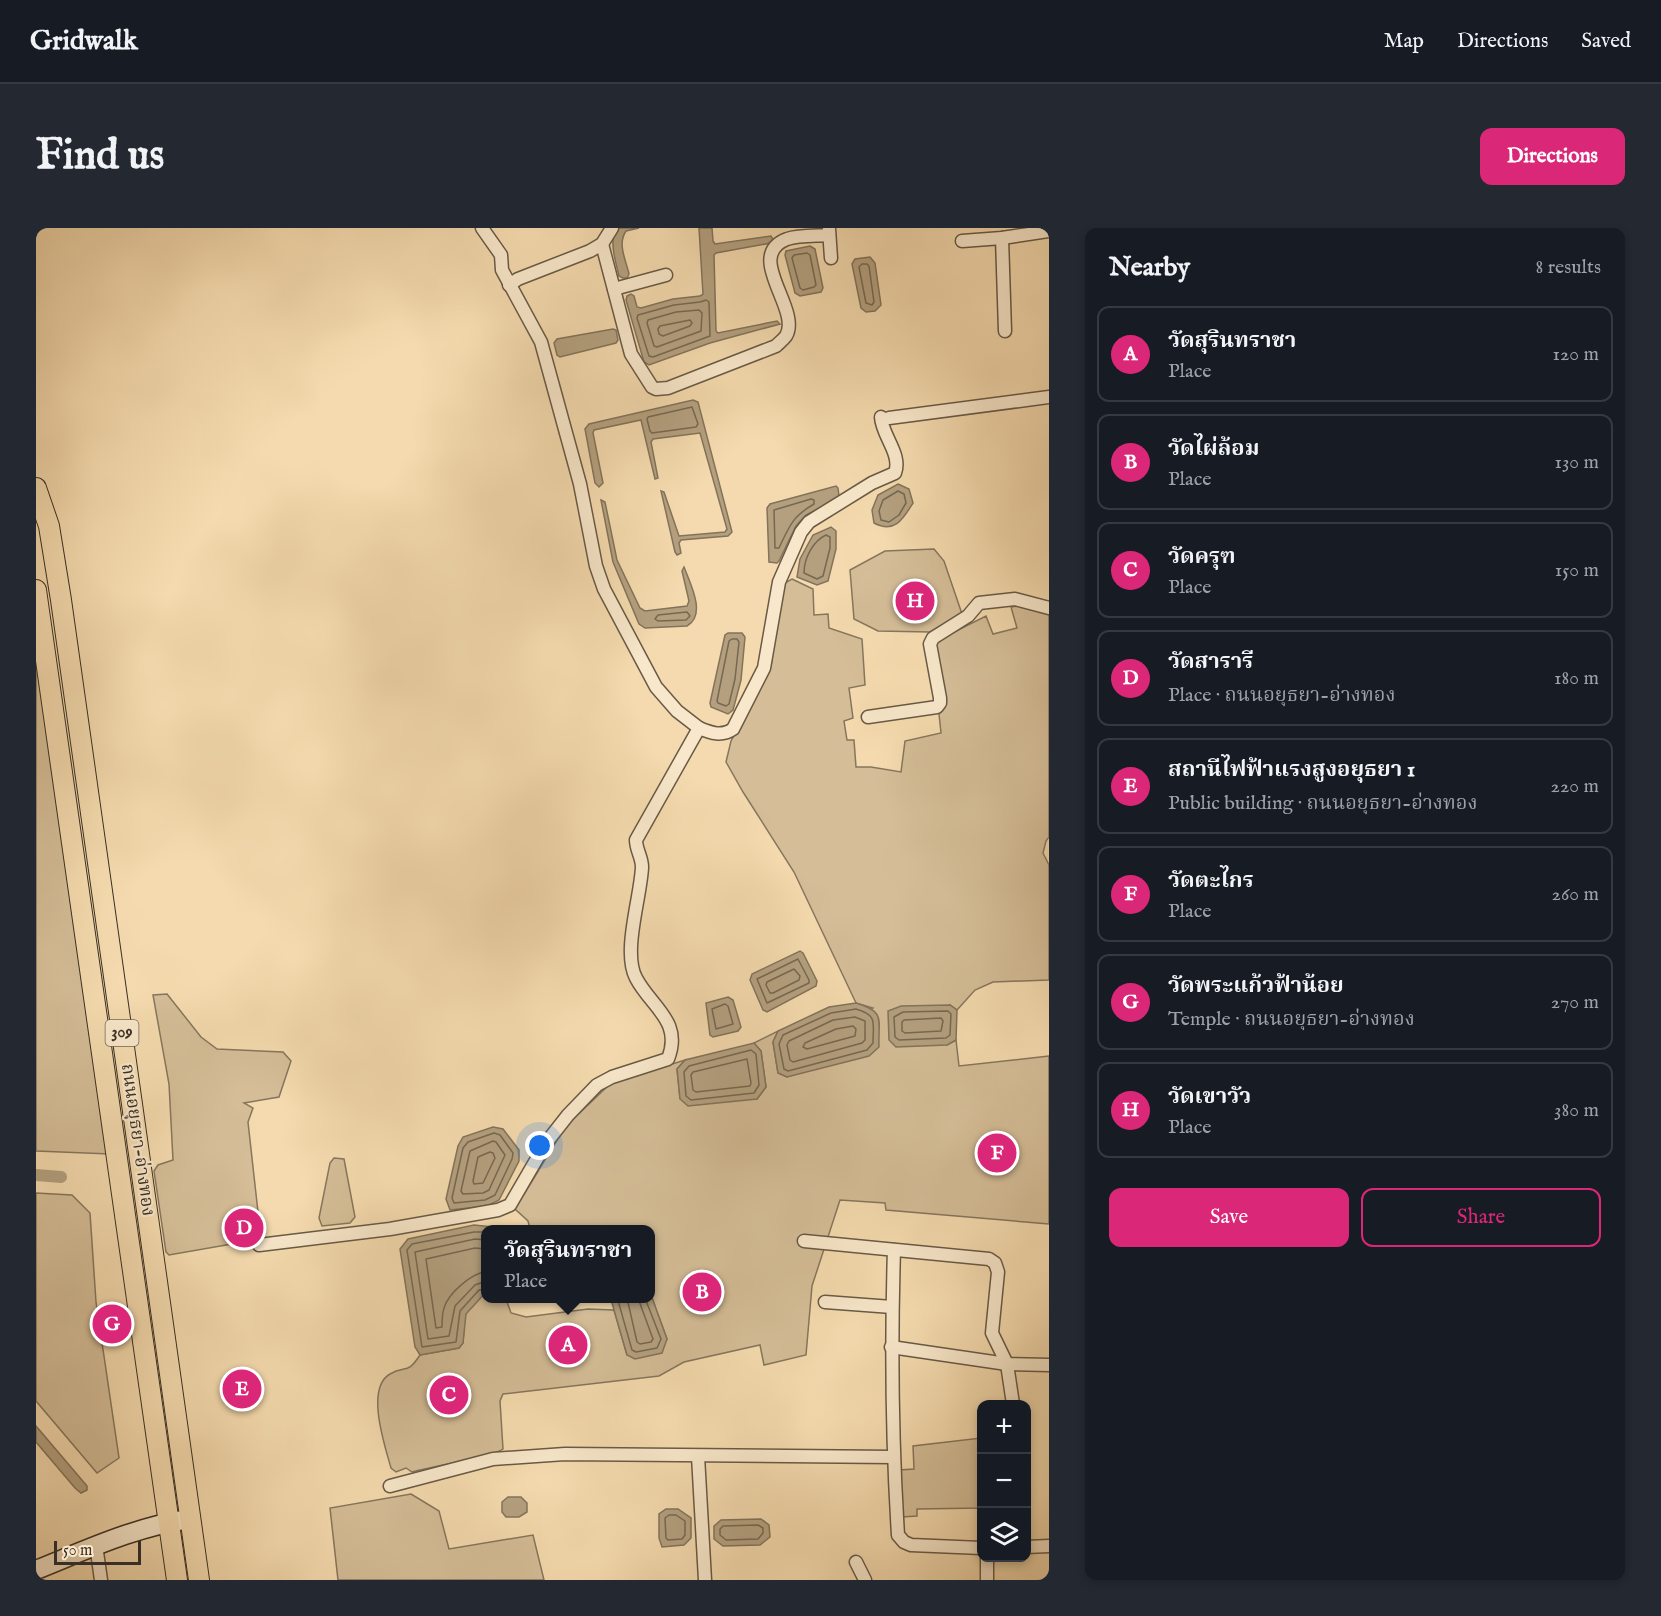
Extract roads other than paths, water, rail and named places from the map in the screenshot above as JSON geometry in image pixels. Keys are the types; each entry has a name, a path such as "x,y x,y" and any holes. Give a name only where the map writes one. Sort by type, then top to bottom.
{"main road":[{"name":"ถนนอยุธยา-อ่างทอง","path":"36,488 49,526 61,600 199,1580"},
{"name":"ถนนอยุธยา-อ่างทอง","path":"36,590 177,1580"}],"street":[{"path":"482,228 501,255 502,270 509,285 542,342 580,484 596,566 604,589 656,687 677,711 699,728 720,734 728,733 733,729 764,668 779,582 801,532 809,522 872,483 895,473 897,459 881,425 885,418 1049,397"},
{"path":"509,285 518,279 590,251 602,244 612,228"},
{"path":"962,241 1002,238 1047,230"},
{"path":"602,244 631,354 652,387 656,389 668,388 776,346 786,336 787,316 772,273 770,260 778,244 789,238 829,232 831,258"},
{"path":"1002,238 1005,331"},
{"path":"614,289 666,275"},
{"path":"868,717 937,707 940,698 930,644 933,638 968,616 979,603 1015,599 1049,608"},
{"path":"259,1245 390,1229 498,1210 510,1205 546,1143 568,1115 597,1085 612,1077 668,1059 672,1049 672,1034 666,1019 635,978 632,965 634,924 642,866 636,840 699,728"},
{"path":"804,1241 989,1259 995,1263 998,1272 992,1333 1007,1364 1012,1400"},
{"path":"894,1250 891,1347 893,1457 898,1535 904,1542 923,1547 977,1548"},
{"path":"825,1302 892,1307"},
{"path":"891,1347 1007,1364 1049,1365"},
{"path":"390,1486 493,1459 565,1454 893,1457"},
{"path":"698,1456 705,1580"},
{"path":"36,1570 96,1545 169,1522 190,1519"},
{"path":"96,1545 100,1580"},
{"path":"1031,1547 1049,1546"},
{"path":"856,1562 865,1580"},
{"path":"987,1562 987,1580"}],"water":[{"path":"615,228 639,228 626,231 623,236 623,252 629,274 627,278 619,276 616,264 613,246"},
{"path":"699,228 712,228 715,244 771,236 774,241 714,255 716,331 718,333 777,321 780,324 710,343 649,365 644,362 626,300 627,296 631,294 634,296 637,307 641,308 703,294"},
{"path":"810,246 815,249 823,288 821,292 800,296 795,293 785,255 786,251"},
{"path":"870,257 875,263 881,305 875,311 866,312 861,308 852,264 855,259"},
{"path":"616,330 618,340 616,343 560,357 557,355 554,343 557,339"},
{"path":"693,400 698,402 732,532 728,536 681,540 679,543 681,553 677,555 661,491 664,492 679,536 725,532 727,529 700,433 653,439 651,442 658,478 655,479 641,420 594,430 603,483 599,487 595,483 585,429 589,424"},
{"path":"898,484 909,489 913,503 902,519 893,526 881,526 874,523 872,510 878,495"},
{"path":"836,486 839,496 837,499 806,515 796,526 779,561 769,562 767,508 770,504"},
{"path":"601,500 605,502 617,560 640,608 645,611 687,606 689,601 682,571 684,567 693,590 696,607 693,621 687,626 645,628 639,624 613,562"},
{"path":"831,527 836,531 836,549 828,581 817,585 797,577 800,559 813,535"},
{"path":"742,633 745,637 741,680 733,710 728,714 711,707 710,703 725,635"},
{"path":"800,951 817,981 816,986 767,1012 763,1010 750,980 752,974"},
{"path":"728,997 733,1000 741,1027 738,1031 713,1037 710,1035 706,1003"},
{"path":"856,1003 872,1010 878,1018 879,1047 869,1056 787,1077 778,1073 773,1042 778,1031 829,1007"},
{"path":"950,1005 957,1010 956,1040 947,1045 896,1047 889,1040 888,1011 901,1006"},
{"path":"754,1043 761,1051 766,1087 757,1099 688,1106 680,1099 677,1069 685,1060"},
{"path":"493,1127 503,1129 519,1150 519,1161 499,1200 487,1206 450,1210 446,1199 458,1146 463,1137"},
{"path":"474,1225 481,1226 481,1297 466,1314 463,1343 459,1348 420,1355 415,1347 400,1249 408,1239"},
{"path":"612,1303 654,1303 667,1339 662,1353 635,1359 627,1355"},
{"path":"36,1426 87,1486 87,1490 81,1493 75,1488 36,1442"},
{"path":"508,1497 521,1497 527,1503 527,1512 519,1517 506,1517 502,1512 502,1502"},
{"path":"666,1509 678,1509 691,1518 691,1538 684,1545 662,1547 659,1538 659,1514"},
{"path":"761,1519 769,1525 770,1537 760,1545 723,1546 714,1539 714,1526 721,1520"}],"waterway":[{"path":"36,1175 61,1177"}],"place":[{"name":"วัดเขาวัว","path":"915,601"},
{"name":"วัดตะไกร","path":"997,1153"},
{"name":"วัดสารารี","path":"244,1228"},
{"name":"วัดไผ่ล้อม","path":"702,1292"},
{"name":"วัดพระแก้วฟ้าน้อย","path":"112,1324"},
{"name":"วัดสุรินทราชา","path":"568,1345"},
{"name":"สถานีไฟฟ้าแรงสูงอยุธยา 1","path":"242,1389"},
{"name":"วัดครุฑ","path":"449,1395"}]}
